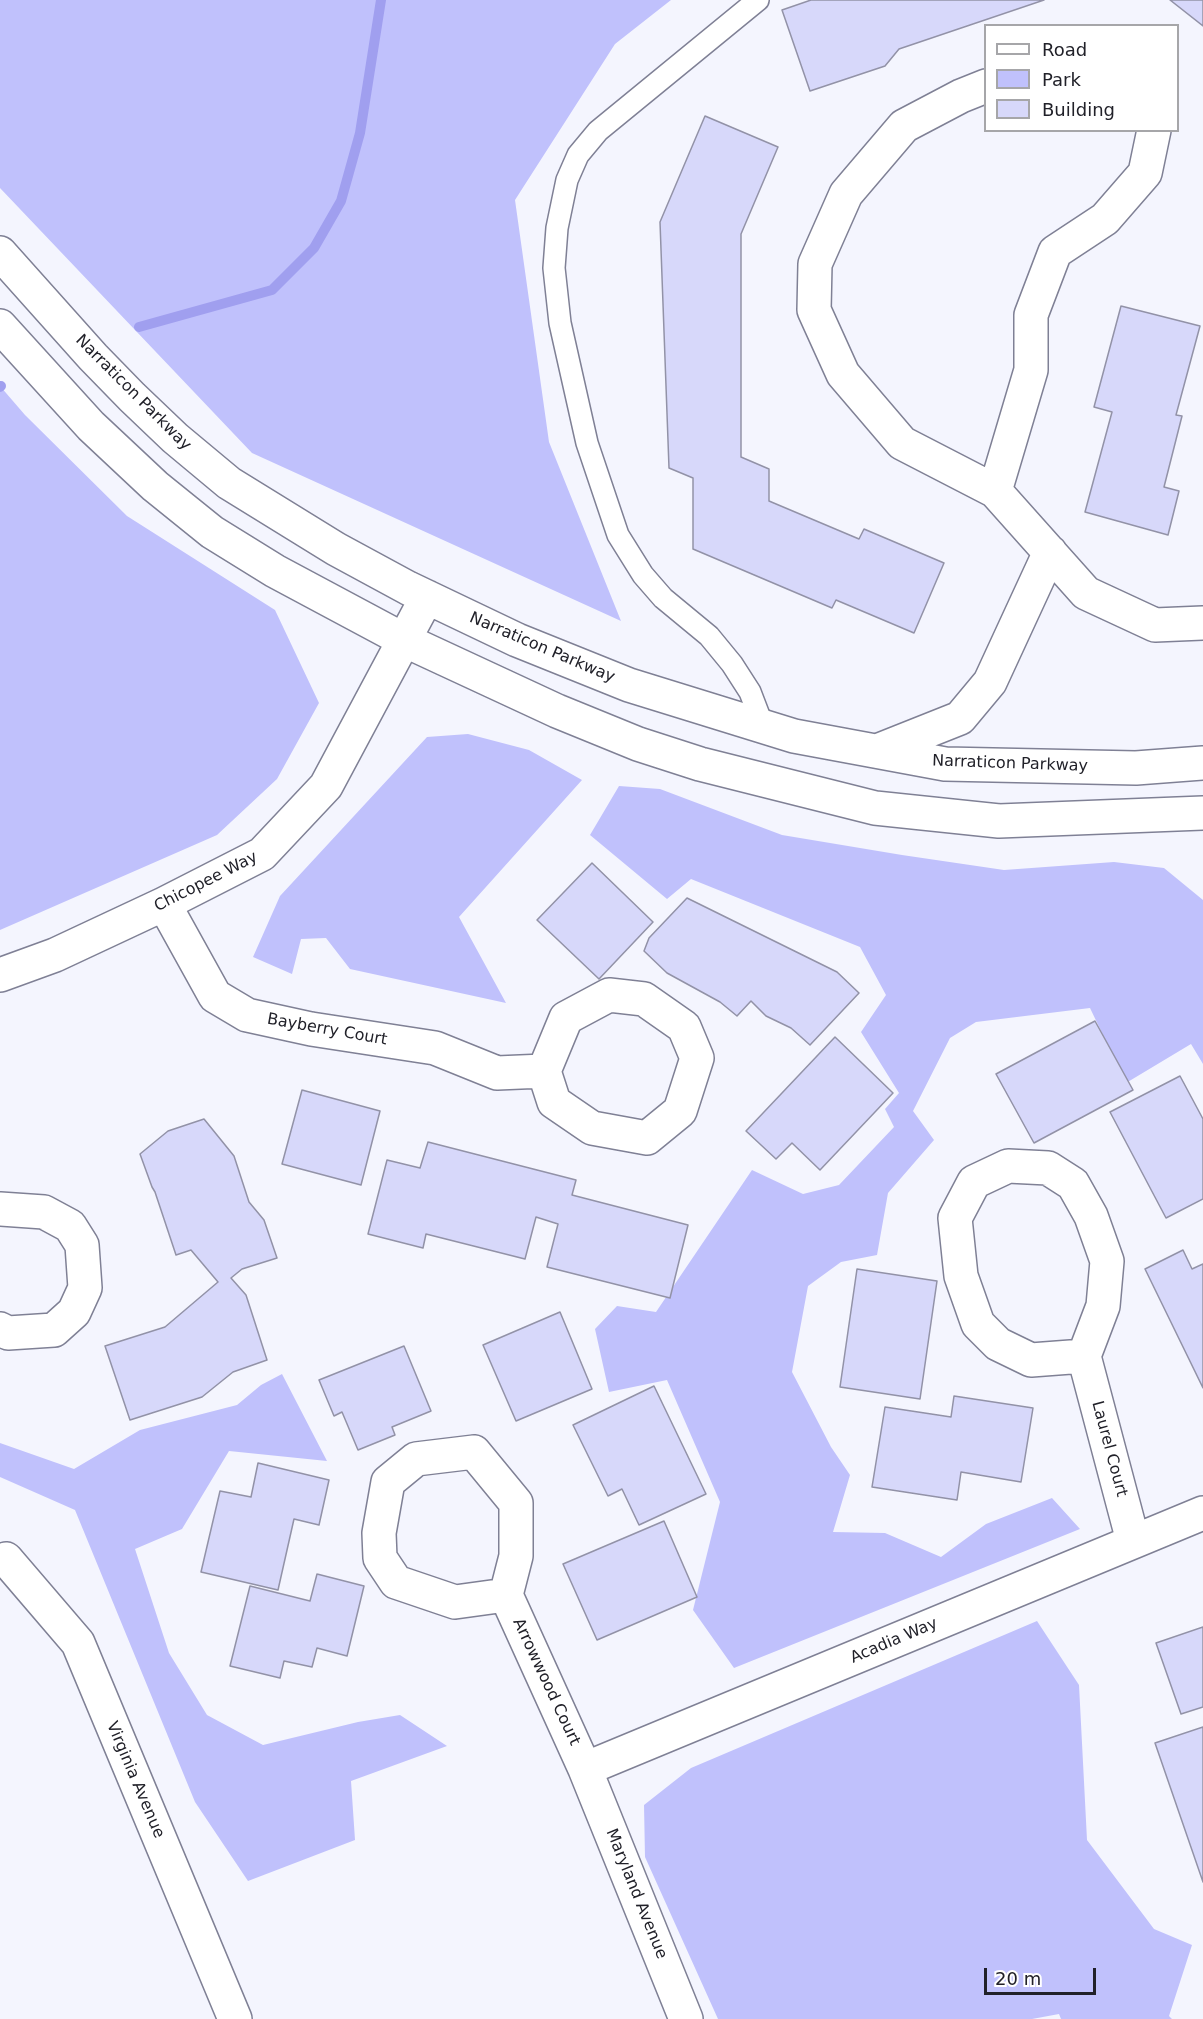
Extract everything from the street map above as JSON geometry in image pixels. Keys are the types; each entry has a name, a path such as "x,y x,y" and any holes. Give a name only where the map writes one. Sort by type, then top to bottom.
{"street":[{"path":"984,87 961,96 904,126 846,194 815,264 814,310 843,374 902,443 994,491 1086,593 1155,625 1203,623"},
{"path":"994,491 1031,370 1031,315 1055,252 1105,219 1145,173 1154,132"},
{"name":"Narraticon Parkway","path":"0,253 132,397 175,438 229,483 336,549 427,597 517,640 629,685 794,736 945,764 1136,768 1203,763"},
{"path":"0,326 91,426 155,486 212,532 275,571 404,640 557,711 638,744 700,764 876,808 999,821 1203,813"},
{"path":"877,751 960,718 990,682 1050,552"},
{"name":"Chicopee Way","path":"0,975 55,955 164,904 262,854 326,786 427,597"},
{"name":"Bayberry Court","path":"164,904 215,996 247,1015 311,1029 435,1048 497,1073 544,1071"},
{"path":"609,995 644,999 684,1027 697,1058 680,1111 647,1138 592,1128 554,1102 544,1071 566,1018 609,995"},
{"path":"1008,1166 1048,1167 1072,1184 1090,1216 1107,1261 1103,1306 1084,1356 1031,1360 998,1344 978,1324 960,1276 955,1218 974,1182 1008,1166"},
{"path":"0,1209 44,1212 69,1226 82,1245 85,1288 74,1312 54,1330 8,1333 0,1329"},
{"name":"Laurel Court","path":"1084,1356 1133,1541"},
{"path":"474,1452 516,1503 516,1556 506,1595 455,1602 396,1582 380,1558 379,1533 388,1482 416,1459 474,1452"},
{"name":"Acadia Way","path":"585,1769 1203,1513"},
{"name":"Virginia Avenue","path":"6,1559 78,1643 235,2019"},
{"name":"Arrowwood Court","path":"506,1595 585,1769"},
{"name":"Maryland Avenue","path":"585,1769 686,2019"}],"lane":[{"path":"758,0 598,131 578,155 567,180 557,228 554,268 560,323 587,443 618,535 643,575 663,598 709,636 732,664 750,692 763,726"}],"green space":[{"path":"0,0 671,0 615,44 515,200 549,442 621,621 252,453 0,188"},
{"path":"0,386 25,415 127,516 275,610 319,703 277,779 217,835 0,930"},
{"path":"468,734 529,750 582,780 459,917 506,1003 350,969 326,938 301,939 292,974 253,957 280,896 427,737"},
{"path":"619,786 660,789 782,835 902,855 1004,870 1114,862 1164,868 1203,900 1203,1064 1191,1044 1126,1083 1090,1008 976,1022 950,1038 913,1111 934,1140 888,1193 877,1255 841,1262 808,1286 792,1372 831,1447 850,1475 833,1532 885,1533 941,1557 986,1524 1052,1498 1080,1529 734,1668 693,1610 720,1502 667,1380 609,1392 595,1329 617,1306 656,1312 752,1170 803,1194 839,1185 894,1127 885,1109 899,1093 861,1032 886,995 860,947 691,879 667,899 590,835"},
{"path":"282,1374 327,1461 229,1451 182,1529 135,1549 169,1653 207,1715 263,1745 358,1722 400,1715 447,1746 351,1781 355,1840 248,1881 195,1802 75,1510 0,1477 0,1443 74,1469 140,1430 237,1405 261,1385"},
{"path":"1037,1621 1079,1685 1087,1840 1154,1929 1192,1945 1169,2016 1172,2019 1061,2019 1059,2014 1032,2019 718,2019 645,1857 644,1805 691,1768"}],"building":[{"path":"811,0 1044,0 899,49 885,66 810,91 782,10"},
{"path":"1170,0 1203,0 1203,26"},
{"path":"705,116 778,147 741,234 741,457 769,469 769,501 859,539 864,529 944,563 914,633 836,600 832,608 693,549 693,478 669,468 660,222"},
{"path":"1121,306 1200,326 1176,415 1182,416 1164,487 1179,491 1168,535 1085,512 1112,412 1094,407"},
{"path":"592,863 653,922 599,979 537,920"},
{"path":"687,898 837,972 859,993 810,1045 791,1028 766,1016 751,1001 737,1016 720,1002 667,973 644,951 649,938"},
{"path":"1095,1021 1133,1090 1034,1143 996,1074"},
{"path":"835,1037 893,1093 820,1170 792,1143 776,1159 746,1131"},
{"path":"1180,1076 1203,1119 1203,1199 1166,1218 1110,1112"},
{"path":"302,1090 380,1111 361,1185 282,1164"},
{"path":"204,1119 234,1156 249,1202 264,1220 277,1258 242,1269 231,1278 246,1295 267,1360 233,1372 202,1397 130,1420 105,1346 165,1327 218,1282 191,1250 176,1255 140,1154 168,1131"},
{"path":"428,1142 576,1180 572,1195 688,1225 670,1298 547,1267 558,1224 536,1217 525,1259 426,1234 423,1248 368,1234 387,1160 420,1168"},
{"path":"1183,1250 1192,1269 1203,1264 1203,1388 1145,1269"},
{"path":"857,1269 937,1281 920,1399 840,1387"},
{"path":"560,1312 592,1389 516,1421 483,1345"},
{"path":"404,1346 431,1411 392,1427 395,1435 358,1450 342,1412 334,1416 319,1380"},
{"path":"654,1386 706,1494 639,1525 622,1489 608,1496 573,1425"},
{"path":"954,1396 1033,1408 1021,1482 961,1472 957,1500 872,1487 885,1407 951,1417"},
{"path":"258,1463 329,1480 319,1525 294,1519 278,1590 201,1572 220,1491 251,1497"},
{"path":"664,1521 697,1597 597,1640 563,1564"},
{"path":"317,1574 364,1586 347,1656 317,1648 312,1667 284,1661 280,1678 230,1666 250,1586 310,1601"},
{"path":"1203,1627 1203,1707 1181,1714 1156,1643"},
{"path":"1203,1727 1203,1882 1155,1743"}],"waterway":[{"path":"139,327 272,290 314,248 341,201 360,133 381,0"}]}
